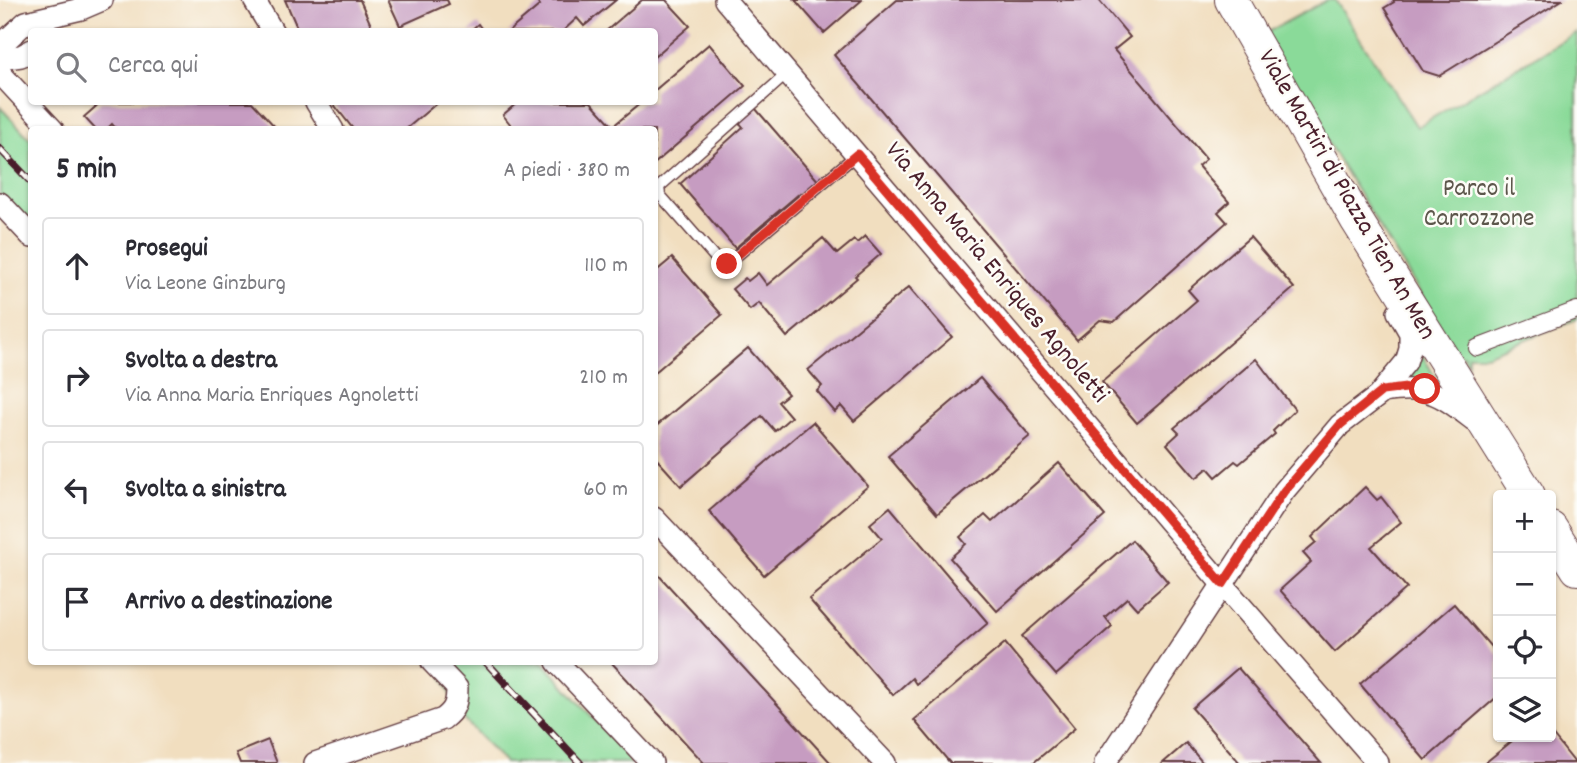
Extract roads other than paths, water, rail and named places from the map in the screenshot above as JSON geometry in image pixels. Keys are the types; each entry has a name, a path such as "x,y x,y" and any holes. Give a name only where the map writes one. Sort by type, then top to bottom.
{"main road":[{"name":"Viale Martiri di Piazza Tien An Men","path":"1231,0 1357,221 1526,490"},
{"path":"1556,536 1577,569"}],"street":[{"path":"0,21 26,22 81,9 102,0"},
{"path":"254,0 271,28"},
{"name":"Via Anna Maria Enriques Agnoletti","path":"725,0 1378,763"},
{"path":"60,28 81,9"},
{"path":"0,46 26,22"},
{"path":"0,60 28,52"},
{"path":"0,73 28,100"},
{"path":"318,105 331,126"},
{"path":"0,203 28,232"},
{"path":"1105,763 1284,491 1340,425 1382,391 1406,362 1410,349 1410,333 1377,277 1357,221"},
{"path":"1477,348 1577,310"},
{"path":"1382,391 1425,389 1441,396 1486,428"},
{"path":"658,522 885,763"},
{"path":"315,763 443,719 453,712 457,701 457,688 435,665"},
{"path":"560,665 652,763"}],"lane":[{"path":"788,73 659,187 660,195 719,262 727,264 857,154"}],"railway":[{"path":"0,149 28,179"},
{"path":"489,665 580,763"}],"park label":[{"name":"Parco il Carrozzone","path":"1479,204"}]}
